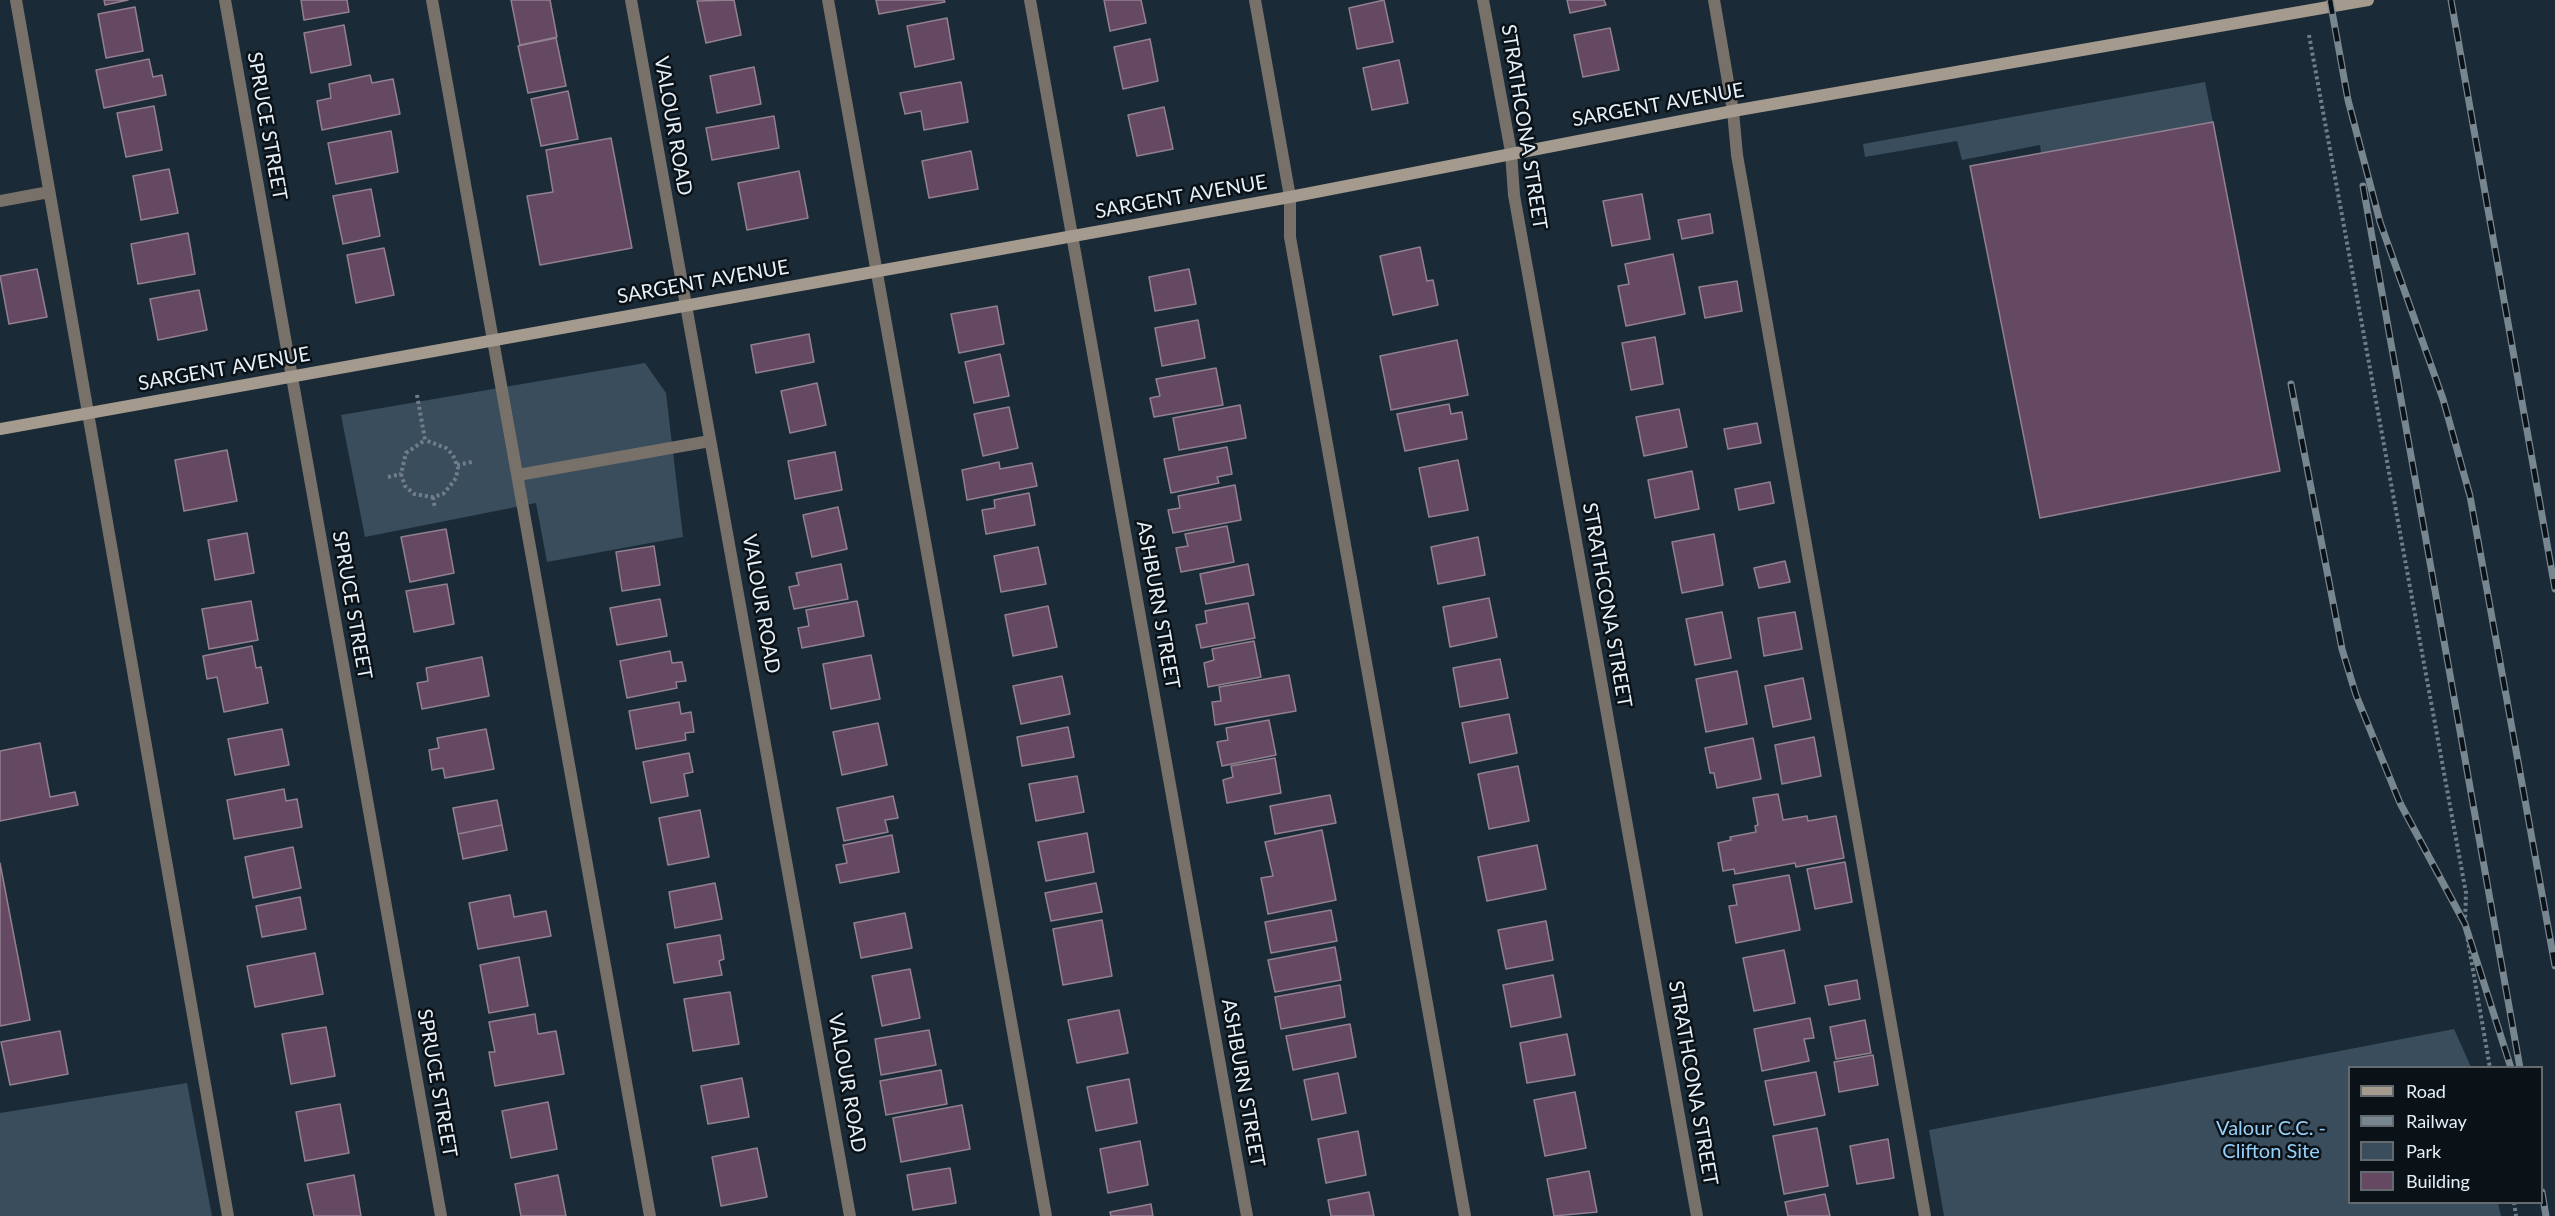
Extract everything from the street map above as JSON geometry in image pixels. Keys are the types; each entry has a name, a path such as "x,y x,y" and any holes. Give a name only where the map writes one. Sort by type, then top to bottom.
{"main road":[{"name":"SARGENT AVENUE","path":"0,429 494,341 686,304 1073,237 1733,111 2368,0"}],"street":[{"path":"16,0 228,1216"},
{"name":"SPRUCE STREET","path":"225,0 441,1216"},
{"path":"432,0 650,1216"},
{"name":"VALOUR ROAD","path":"631,0 710,441 736,571 850,1216"},
{"path":"828,0 1046,1216"},
{"name":"ASHBURN STREET","path":"1030,0 1246,1216"},
{"path":"1255,0 1290,197 1290,237 1465,1216"},
{"name":"STRATHCONA STREET","path":"1483,0 1511,152 1514,195 1697,1216"},
{"path":"1714,0 1733,111 1737,155 1925,1216"},
{"path":"0,201 49,192"},
{"path":"518,475 710,441"}],"path":[{"path":"2304,11 2466,893 2464,924 2490,1066"},
{"path":"417,395 425,440"},
{"path":"425,440 446,448 453,455 456,465 456,478 443,494 433,497 414,494 405,486 400,474 406,453 413,446 425,440"},
{"path":"456,465 472,462"},
{"path":"388,477 400,474"},
{"path":"433,497 435,509"}],"green space":[{"path":"2205,82 2213,122 2041,153 2040,145 1962,160 1957,141 1865,157 1863,144"},
{"path":"645,363 666,393 683,537 547,562 536,503 365,537 341,415"},
{"name":"Valour C.C. - Clifton Site","path":"2454,1029 2471,1066 2348,1066 2348,1204 2498,1204 2501,1216 1944,1216 1929,1130"},
{"path":"187,1083 212,1216 0,1216 0,1113"}],"building":[{"path":"104,0 128,0 105,5"},
{"path":"301,0 347,0 349,12 304,20"},
{"path":"511,0 550,0 557,37 520,45"},
{"path":"734,0 741,35 706,43 697,1"},
{"path":"876,0 944,0 945,2 879,14"},
{"path":"1104,0 1141,0 1146,23 1110,31"},
{"path":"1384,0 1393,42 1357,49 1349,8"},
{"path":"1567,0 1604,0 1606,5 1570,13"},
{"path":"135,7 143,51 106,58 98,14"},
{"path":"947,18 954,59 915,67 907,26"},
{"path":"344,25 351,65 311,73 304,33"},
{"path":"1610,28 1619,70 1583,77 1574,35"},
{"path":"556,38 566,86 528,93 518,46"},
{"path":"1150,39 1158,81 1123,89 1114,47"},
{"path":"149,59 153,77 162,75 166,95 104,108 96,70"},
{"path":"1399,60 1408,103 1372,110 1363,68"},
{"path":"754,67 761,104 717,113 710,76"},
{"path":"370,75 372,83 393,79 400,114 322,130 317,101 331,98 329,84"},
{"path":"961,82 968,122 924,130 921,111 905,114 900,93"},
{"path":"568,91 578,139 541,146 531,99"},
{"path":"154,106 162,150 126,157 117,113"},
{"path":"1164,107 1173,149 1137,156 1128,115"},
{"path":"774,116 779,148 712,160 706,128"},
{"path":"2213,122 2280,471 2040,518 1970,166"},
{"path":"391,131 398,172 336,184 328,143"},
{"path":"611,138 632,248 540,265 527,196 553,192 546,150"},
{"path":"971,151 978,189 929,198 922,161"},
{"path":"169,169 178,213 141,220 133,176"},
{"path":"799,171 808,218 747,230 738,183"},
{"path":"371,189 380,236 343,244 333,196"},
{"path":"1642,194 1650,239 1612,246 1603,201"},
{"path":"1710,214 1713,233 1682,239 1678,220"},
{"path":"188,233 195,274 138,284 131,244"},
{"path":"1420,247 1427,281 1433,280 1438,305 1393,315 1380,256"},
{"path":"384,248 394,295 356,303 347,255"},
{"path":"1673,254 1685,314 1626,326 1618,286 1629,284 1625,264"},
{"path":"37,269 47,317 9,324 0,276"},
{"path":"1189,269 1196,304 1155,311 1149,277"},
{"path":"1737,281 1742,311 1705,318 1699,287"},
{"path":"199,290 207,330 158,340 150,299"},
{"path":"997,306 1004,344 959,353 951,314"},
{"path":"1198,320 1205,358 1162,366 1155,328"},
{"path":"809,334 814,362 756,373 751,345"},
{"path":"1655,337 1663,384 1631,390 1622,343"},
{"path":"1457,340 1468,395 1391,410 1380,356"},
{"path":"1000,354 1009,396 974,403 965,362"},
{"path":"1216,368 1223,405 1154,417 1150,398 1160,396 1156,379"},
{"path":"817,383 826,425 790,433 781,391"},
{"path":"1449,404 1451,414 1462,412 1467,439 1405,451 1397,414"},
{"path":"1240,405 1246,438 1179,450 1173,418"},
{"path":"1009,407 1018,448 983,456 974,414"},
{"path":"1679,409 1687,447 1644,456 1636,417"},
{"path":"1757,423 1761,443 1728,449 1724,429"},
{"path":"1227,447 1232,474 1217,477 1219,483 1171,493 1164,459"},
{"path":"227,450 237,501 184,511 175,460"},
{"path":"835,452 842,490 795,499 788,461"},
{"path":"1458,460 1468,510 1429,517 1419,468"},
{"path":"999,462 1000,469 1032,463 1037,486 967,500 962,470"},
{"path":"1692,471 1699,509 1655,518 1648,480"},
{"path":"1770,482 1774,503 1739,510 1735,489"},
{"path":"1235,485 1241,520 1173,533 1168,510 1180,508 1178,496"},
{"path":"1029,493 1035,525 986,534 982,510 995,508 994,500"},
{"path":"838,507 847,549 812,557 803,515"},
{"path":"1227,526 1234,562 1181,572 1176,548 1188,546 1185,534"},
{"path":"446,529 454,573 410,582 401,537"},
{"path":"247,533 254,573 215,580 208,540"},
{"path":"1714,534 1723,585 1682,593 1672,542"},
{"path":"1478,537 1485,575 1438,584 1431,547"},
{"path":"654,546 660,585 622,591 616,552"},
{"path":"1038,547 1046,584 1001,592 994,556"},
{"path":"1785,561 1790,582 1759,588 1754,568"},
{"path":"841,564 848,599 794,609 789,587 799,585 796,573"},
{"path":"1248,564 1254,595 1206,604 1200,574"},
{"path":"447,584 454,624 414,632 406,591"},
{"path":"1489,598 1497,637 1450,647 1443,607"},
{"path":"660,599 667,636 617,645 610,608"},
{"path":"251,601 258,640 209,649 202,609"},
{"path":"857,601 864,636 802,648 798,628 809,626 806,610"},
{"path":"1248,603 1255,638 1201,648 1196,625 1207,623 1205,611"},
{"path":"1048,606 1057,647 1013,656 1005,615"},
{"path":"1722,612 1731,658 1695,665 1686,619"},
{"path":"1795,612 1802,649 1764,656 1758,618"},
{"path":"1254,641 1261,677 1208,687 1204,663 1214,660 1212,649"},
{"path":"252,646 256,668 261,667 268,703 224,712 217,677 207,679 203,656"},
{"path":"670,651 672,663 682,662 686,681 676,682 677,688 627,698 620,661"},
{"path":"871,655 880,699 831,709 823,664"},
{"path":"482,657 489,696 422,709 417,683 428,681 426,668"},
{"path":"1500,659 1508,698 1460,707 1453,668"},
{"path":"1737,671 1747,724 1706,732 1696,679"},
{"path":"1289,675 1296,711 1215,725 1212,702 1221,701 1219,687"},
{"path":"1062,676 1070,714 1021,724 1013,686"},
{"path":"1803,678 1811,719 1773,727 1765,686"},
{"path":"679,702 681,714 691,712 694,732 685,733 686,740 636,749 629,711"},
{"path":"1509,714 1517,753 1470,763 1462,723"},
{"path":"1269,720 1276,755 1222,766 1217,742 1228,740 1226,728"},
{"path":"878,723 887,765 842,775 833,732"},
{"path":"1068,727 1074,757 1022,766 1017,737"},
{"path":"282,729 289,765 235,775 228,739"},
{"path":"486,729 494,769 445,778 443,768 432,770 429,750 439,748 437,738"},
{"path":"1814,737 1821,776 1782,784 1775,745"},
{"path":"1753,738 1761,779 1717,788 1714,773 1710,773 1705,748"},
{"path":"40,743 50,797 75,792 78,805 0,821 0,751"},
{"path":"689,753 693,772 684,774 688,796 651,803 643,762"},
{"path":"1275,758 1281,793 1227,803 1223,780 1233,777 1231,766"},
{"path":"1518,766 1529,821 1489,829 1478,774"},
{"path":"1077,776 1084,812 1036,821 1029,784"},
{"path":"284,789 286,801 297,799 302,827 234,839 227,800"},
{"path":"1778,794 1783,820 1807,816 1808,821 1836,816 1844,858 1796,867 1795,863 1735,874 1734,869 1723,871 1718,843 1731,840 1730,837 1756,832 1755,826 1758,825 1753,798"},
{"path":"1330,795 1336,823 1275,834 1270,806"},
{"path":"893,796 898,818 885,820 888,832 844,841 837,808"},
{"path":"497,800 502,825 458,834 453,808"},
{"path":"700,810 709,857 668,865 659,818"},
{"path":"502,825 507,850 463,859 458,834"},
{"path":"1322,830 1336,900 1268,914 1261,878 1273,876 1265,842"},
{"path":"1087,833 1094,872 1046,881 1038,842"},
{"path":"892,835 899,872 840,883 836,865 847,863 843,845"},
{"path":"1537,845 1546,889 1487,901 1478,857"},
{"path":"293,847 301,888 253,898 245,857"},
{"path":"1845,862 1852,902 1815,909 1807,869"},
{"path":"0,863 30,1020 0,1026"},
{"path":"1789,875 1800,930 1736,943 1729,906 1737,905 1733,885"},
{"path":"715,883 722,919 675,928 669,892"},
{"path":"1096,883 1102,912 1051,921 1045,893"},
{"path":"510,895 514,917 546,911 551,936 478,949 469,903"},
{"path":"300,897 306,929 262,937 256,906"},
{"path":"1331,910 1337,941 1271,953 1265,922"},
{"path":"905,913 912,948 861,958 854,923"},
{"path":"1102,920 1112,976 1063,985 1053,929"},
{"path":"1546,921 1553,960 1506,969 1498,930"},
{"path":"720,935 724,959 719,961 722,975 674,983 667,944"},
{"path":"1335,947 1341,980 1275,992 1268,960"},
{"path":"1784,950 1795,1003 1754,1011 1743,958"},
{"path":"315,953 323,994 255,1007 247,966"},
{"path":"519,957 528,1006 489,1013 480,965"},
{"path":"910,969 920,1018 882,1026 872,976"},
{"path":"1553,975 1561,1017 1511,1027 1503,985"},
{"path":"1857,980 1860,999 1829,1005 1825,986"},
{"path":"1340,985 1345,1017 1281,1029 1275,997"},
{"path":"730,992 739,1044 693,1051 684,999"},
{"path":"1119,1010 1128,1053 1077,1063 1068,1020"},
{"path":"535,1014 538,1034 556,1031 564,1074 495,1086 489,1052 495,1052 489,1022"},
{"path":"1810,1018 1814,1038 1804,1039 1809,1061 1762,1071 1754,1029"},
{"path":"1865,1020 1871,1053 1836,1059 1830,1027"},
{"path":"1350,1024 1356,1057 1293,1070 1286,1036"},
{"path":"326,1027 335,1076 291,1084 282,1034"},
{"path":"929,1030 936,1065 881,1075 875,1039"},
{"path":"60,1031 68,1074 10,1085 1,1042"},
{"path":"1567,1034 1575,1075 1527,1083 1520,1043"},
{"path":"1873,1055 1878,1085 1839,1092 1834,1062"},
{"path":"941,1070 947,1104 886,1115 880,1081"},
{"path":"1816,1072 1825,1115 1774,1125 1765,1081"},
{"path":"1338,1073 1346,1113 1312,1120 1304,1080"},
{"path":"742,1078 749,1117 708,1124 701,1086"},
{"path":"1129,1079 1137,1123 1096,1131 1087,1087"},
{"path":"1575,1092 1586,1148 1545,1156 1534,1100"},
{"path":"548,1102 557,1149 511,1158 502,1111"},
{"path":"340,1104 349,1153 305,1161 296,1112"},
{"path":"962,1105 970,1149 901,1162 893,1118"},
{"path":"1817,1128 1828,1186 1784,1194 1773,1136"},
{"path":"1358,1131 1366,1175 1326,1183 1318,1139"},
{"path":"1888,1139 1894,1178 1857,1184 1850,1146"},
{"path":"1140,1141 1148,1185 1108,1193 1100,1149"},
{"path":"757,1148 767,1197 721,1206 712,1157"},
{"path":"950,1168 956,1203 913,1210 907,1175"},
{"path":"1589,1171 1597,1212 1554,1216 1547,1179"},
{"path":"354,1175 361,1216 314,1216 307,1184"},
{"path":"558,1175 566,1216 521,1216 515,1184"},
{"path":"1369,1192 1374,1216 1331,1216 1328,1200"},
{"path":"1825,1194 1830,1216 1788,1216 1785,1202"},
{"path":"1151,1204 1153,1216 1111,1216 1110,1212"}],"railway":[{"path":"2330,0 2348,100 2380,222 2443,399 2470,496 2555,966"},
{"path":"2451,0 2555,589"},
{"path":"2363,186 2520,1066"},
{"path":"2291,384 2342,649 2356,695 2400,803 2465,924 2510,1066"},
{"path":"2543,1198 2546,1216"}]}
